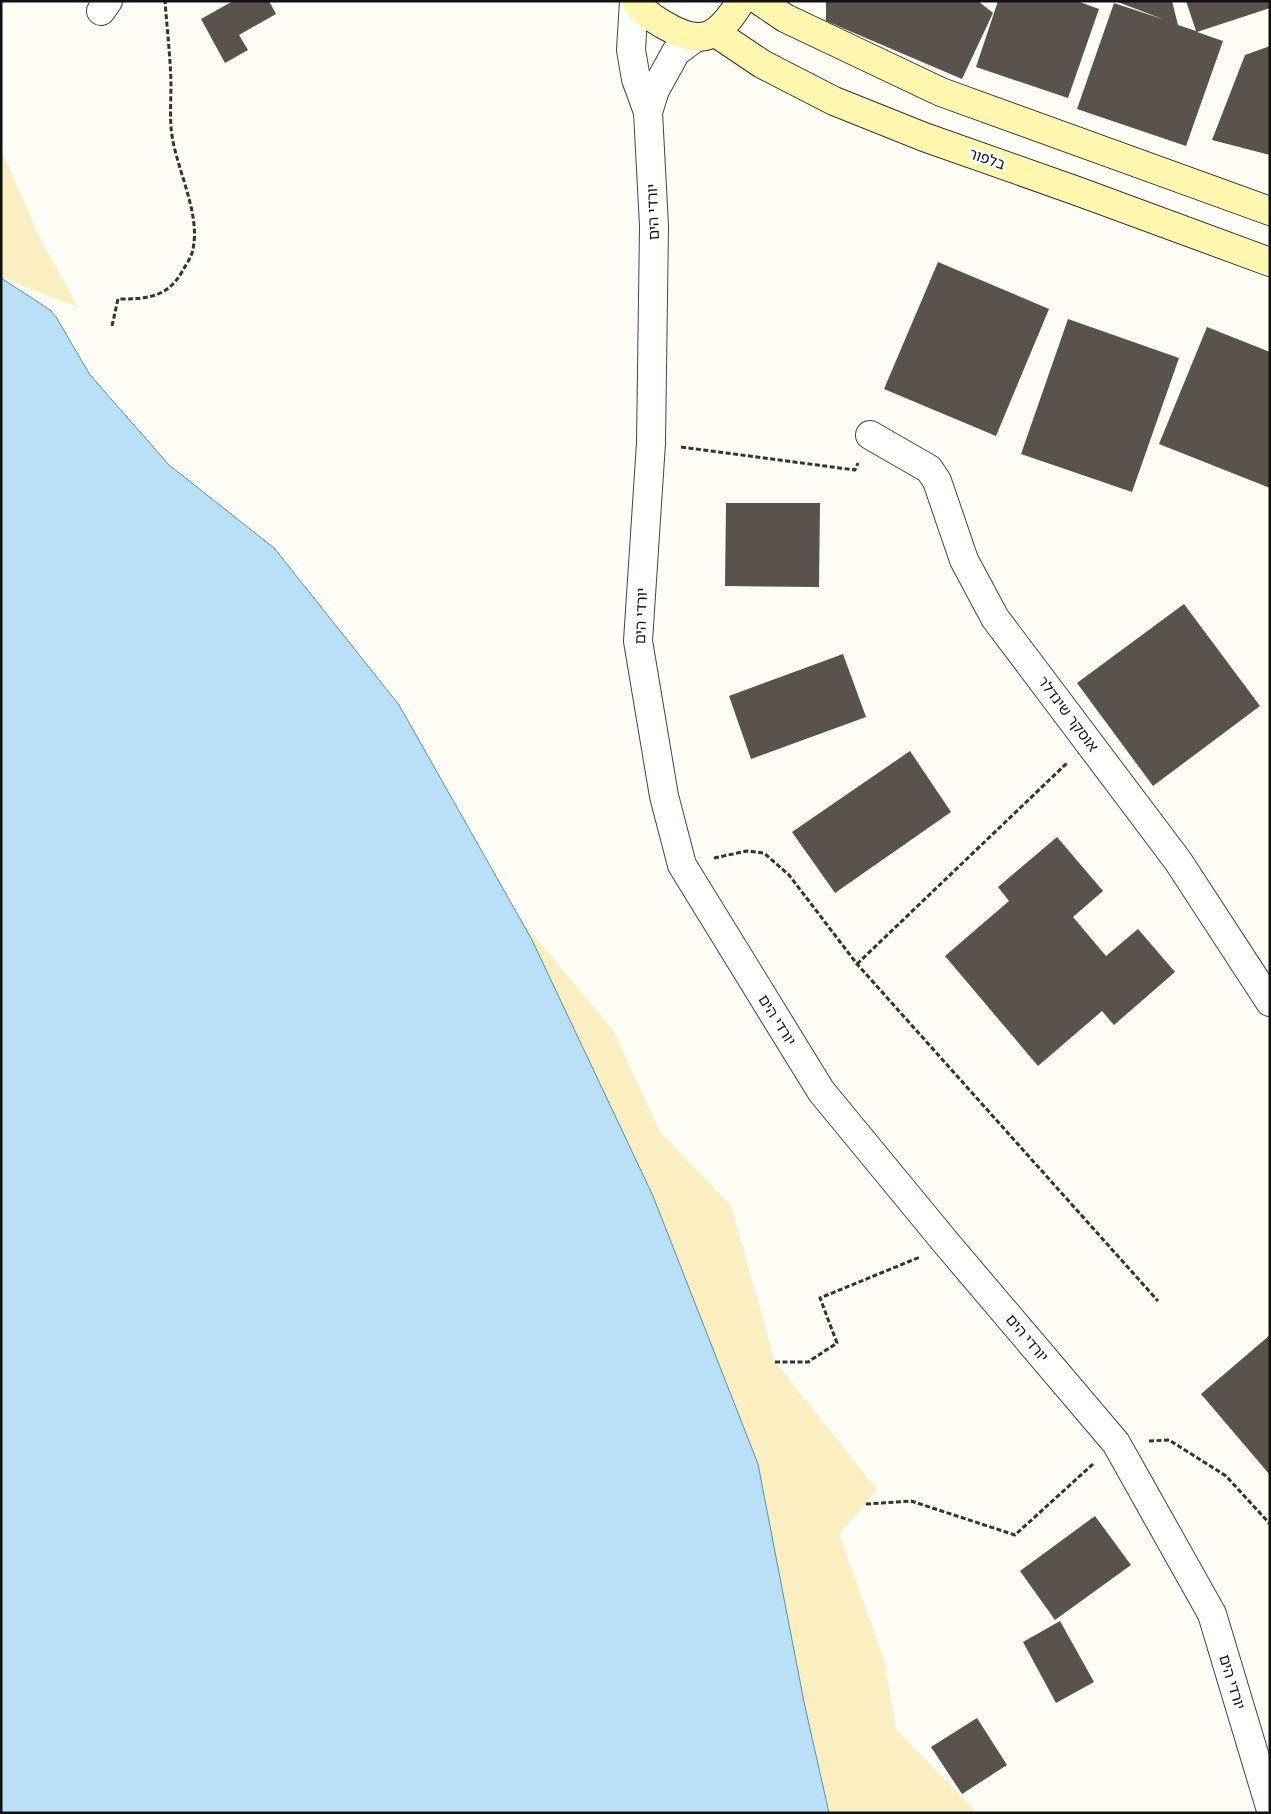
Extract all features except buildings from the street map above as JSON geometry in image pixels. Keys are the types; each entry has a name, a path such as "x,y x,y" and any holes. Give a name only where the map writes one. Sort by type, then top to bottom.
{"street":[{"name":"בלפור","path":"635,1 656,20 674,31 705,35 843,104 924,138 1068,188 1270,262"},
{"name":"יורדי הים","path":"635,1 631,50 636,78 648,112 654,226 651,443 638,641 664,796 682,865 821,1091 947,1244 1116,1443 1212,1614 1270,1807"},
{"path":"705,35 730,19 741,1"},
{"path":"760,1 785,18 941,92 1270,211"},
{"name":"יורדי הים","path":"648,112 655,90 676,52 705,35"},
{"name":"אוסקר שינדלר","path":"870,435 929,469 937,482 964,560 995,618 1178,860 1270,1002"}],"path":[{"path":"112,326 118,299 145,299 165,292 181,274 192,254 194,231 189,200 177,162 171,127 171,81 165,1"},
{"path":"651,443 855,470 870,435"},
{"path":"857,964 1089,741"},
{"path":"682,865 748,851 764,852 788,875 857,964 1158,1301"},
{"path":"775,1362 808,1362 837,1343 820,1298 930,1253 947,1244"},
{"path":"866,1504 911,1500 1015,1534 1116,1443 1170,1440 1226,1476 1270,1524"}],"sand":[{"path":"1,149 39,237 78,307 20,285 1,275"},
{"path":"417,794 614,1032 660,1132 731,1206 775,1362 877,1490 839,1534 884,1660 896,1729 977,1813 776,1813"}],"water":[{"path":"1,278 50,310 90,375 169,465 274,548 399,705 532,940 653,1196 758,1464 804,1702 829,1813 1,1813"}]}
